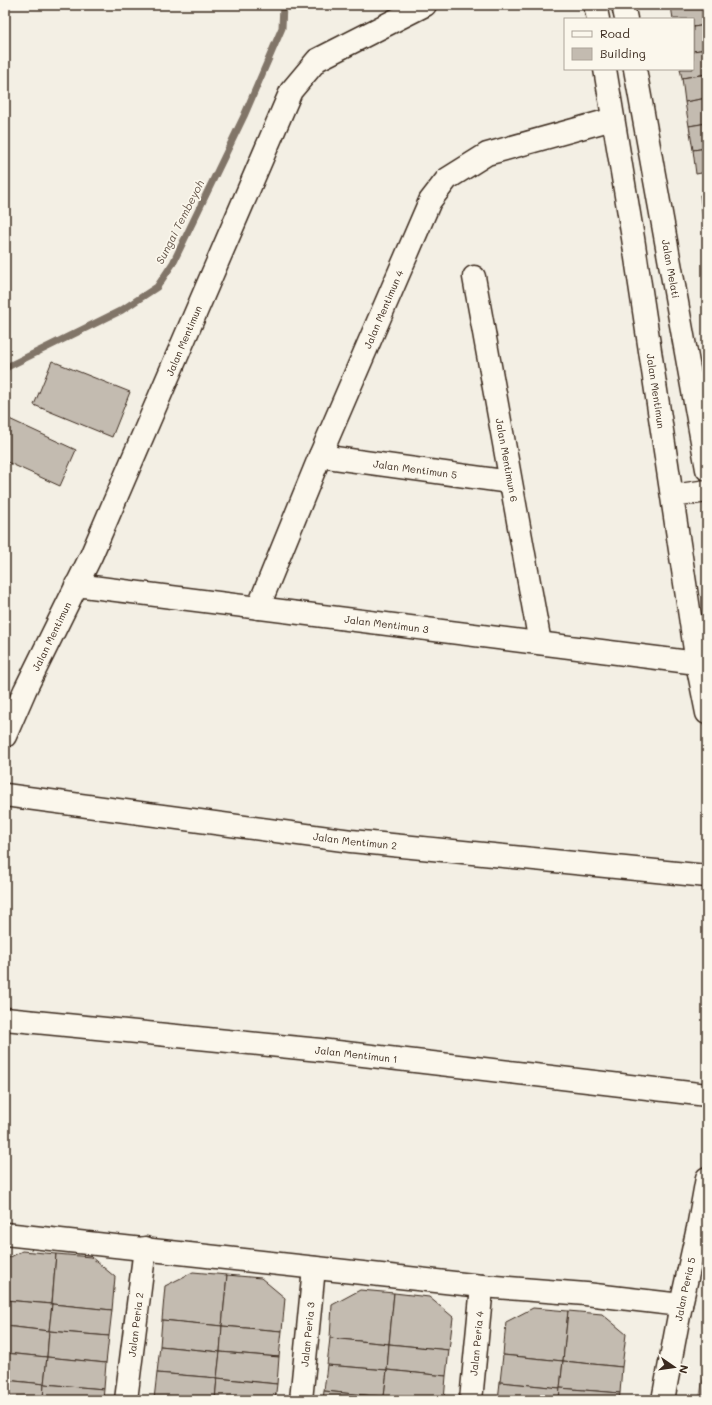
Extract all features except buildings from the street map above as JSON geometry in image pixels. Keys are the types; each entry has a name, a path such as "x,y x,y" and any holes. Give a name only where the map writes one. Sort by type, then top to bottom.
{"street":[{"name":"Jalan Mentimun","path":"5,736 25,690 94,549 291,91 317,60 425,5"},
{"path":"595,5 598,18"},
{"path":"623,5 626,18"},
{"name":"Jalan Mentimun","path":"605,70 634,238 697,663 707,713"},
{"name":"Jalan Melati","path":"635,70 707,469"},
{"name":"Jalan Mentimun 4","path":"258,608 320,456 430,201 447,179 487,154 613,119"},
{"name":"Jalan Mentimun 6","path":"474,277 540,643"},
{"name":"Jalan Mentimun 5","path":"320,456 510,482"},
{"path":"673,496 707,491"},
{"name":"Jalan Mentimun 3","path":"76,585 697,663"},
{"name":"Jalan Mentimun 2","path":"5,795 351,841 707,876"},
{"name":"Jalan Mentimun 1","path":"5,1019 320,1050 707,1095"},
{"name":"Jalan Peria 5","path":"663,1400 707,1178"},
{"path":"5,1234 145,1248 482,1286 586,1294 681,1305"},
{"name":"Jalan Peria 2","path":"126,1400 145,1248"},
{"name":"Jalan Peria 3","path":"301,1400 314,1268"},
{"name":"Jalan Peria 4","path":"471,1400 482,1286"}],"shaded area":[{"path":"707,1358 707,1400 699,1400"}],"waterway":[{"name":"Sungai Tembeyoh","path":"5,368 122,310 157,287 173,263 244,116 282,28 283,5"}]}
